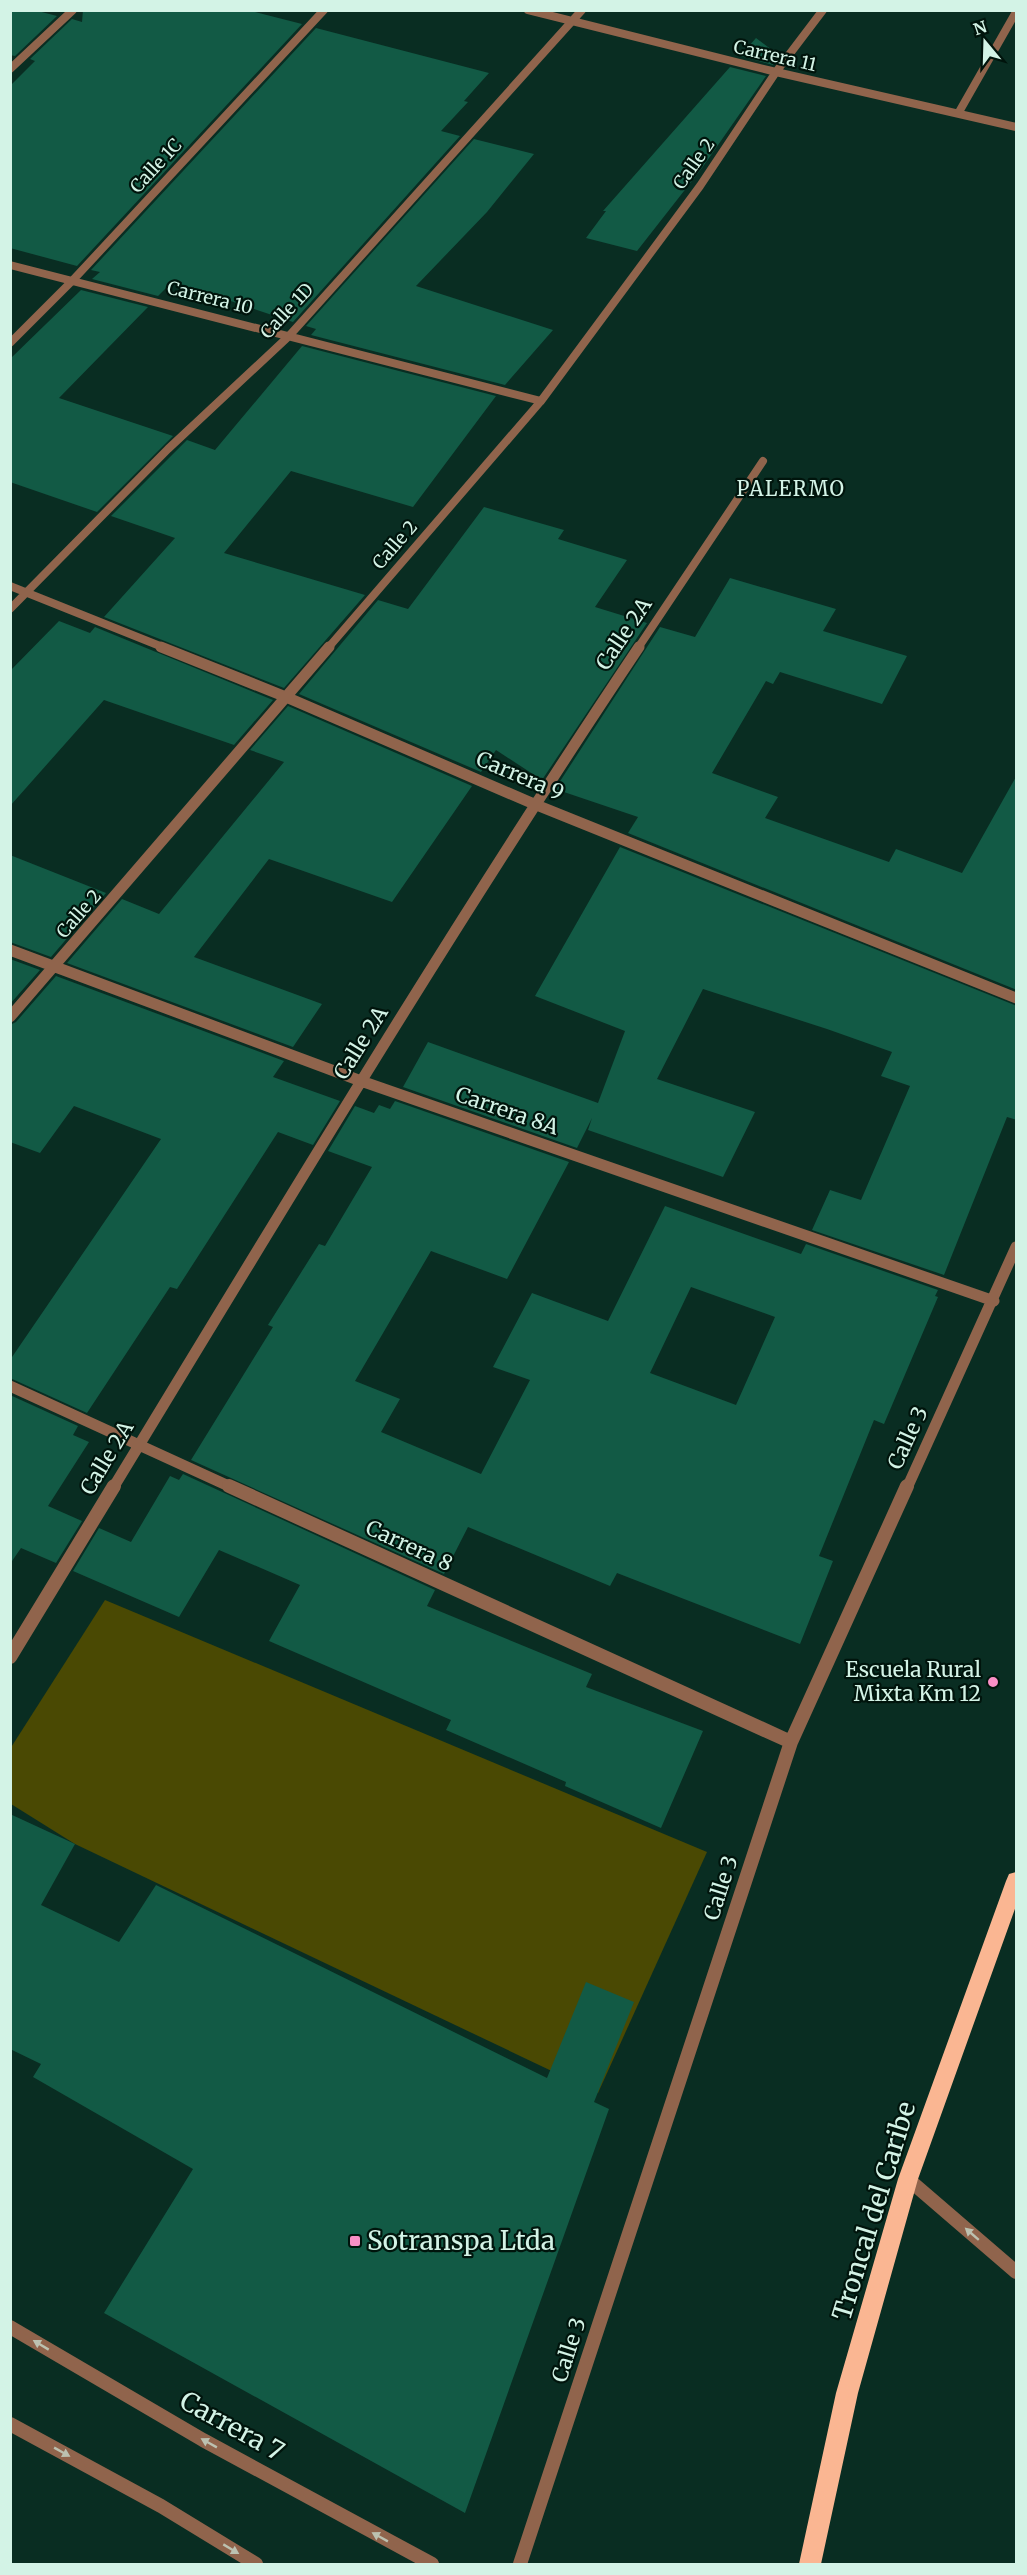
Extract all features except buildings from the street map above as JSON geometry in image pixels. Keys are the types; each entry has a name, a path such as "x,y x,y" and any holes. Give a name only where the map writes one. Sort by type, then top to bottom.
{"highway":[{"name":"Troncal del Caribe","path":"810,2565 847,2393 908,2179 1017,1881"}],"street":[{"path":"10,69 73,10"},
{"name":"Calle 1C","path":"10,343 73,280 324,10"},
{"name":"Carrera 11","path":"528,10 777,72 1017,127"},
{"name":"Calle 1D","path":"10,609 168,449 289,336 582,10"},
{"name":"Calle 2","path":"10,1017 541,401 700,186 777,72 823,10"},
{"path":"958,112 1017,12"},
{"name":"Carrera 10","path":"10,265 541,401"},
{"name":"Calle 2A","path":"10,1657 361,1081 534,804 763,461"},
{"name":"Carrera 9","path":"10,586 286,698 534,804 1017,998"},
{"name":"Carrera 8A","path":"10,950 361,1081 994,1301"},
{"name":"Calle 3","path":"520,2565 791,1742 1017,1247"},
{"name":"Carrera 8","path":"10,1386 791,1742"},
{"path":"908,2179 1017,2272"},
{"name":"Carrera 7","path":"10,2327 203,2440 432,2565"},
{"path":"10,2424 161,2506 256,2565"}],"shaded area":[{"path":"105,1600 707,1852 598,2093 75,1844 11,1804 10,1749"}],"place":[{"name":"Escuela Rural Mixta Km 12","path":"993,1682"},
{"name":"Sotranspa Ltda","path":"355,2241"}],"district":[{"name":"PALERMO","path":"791,489"}]}
